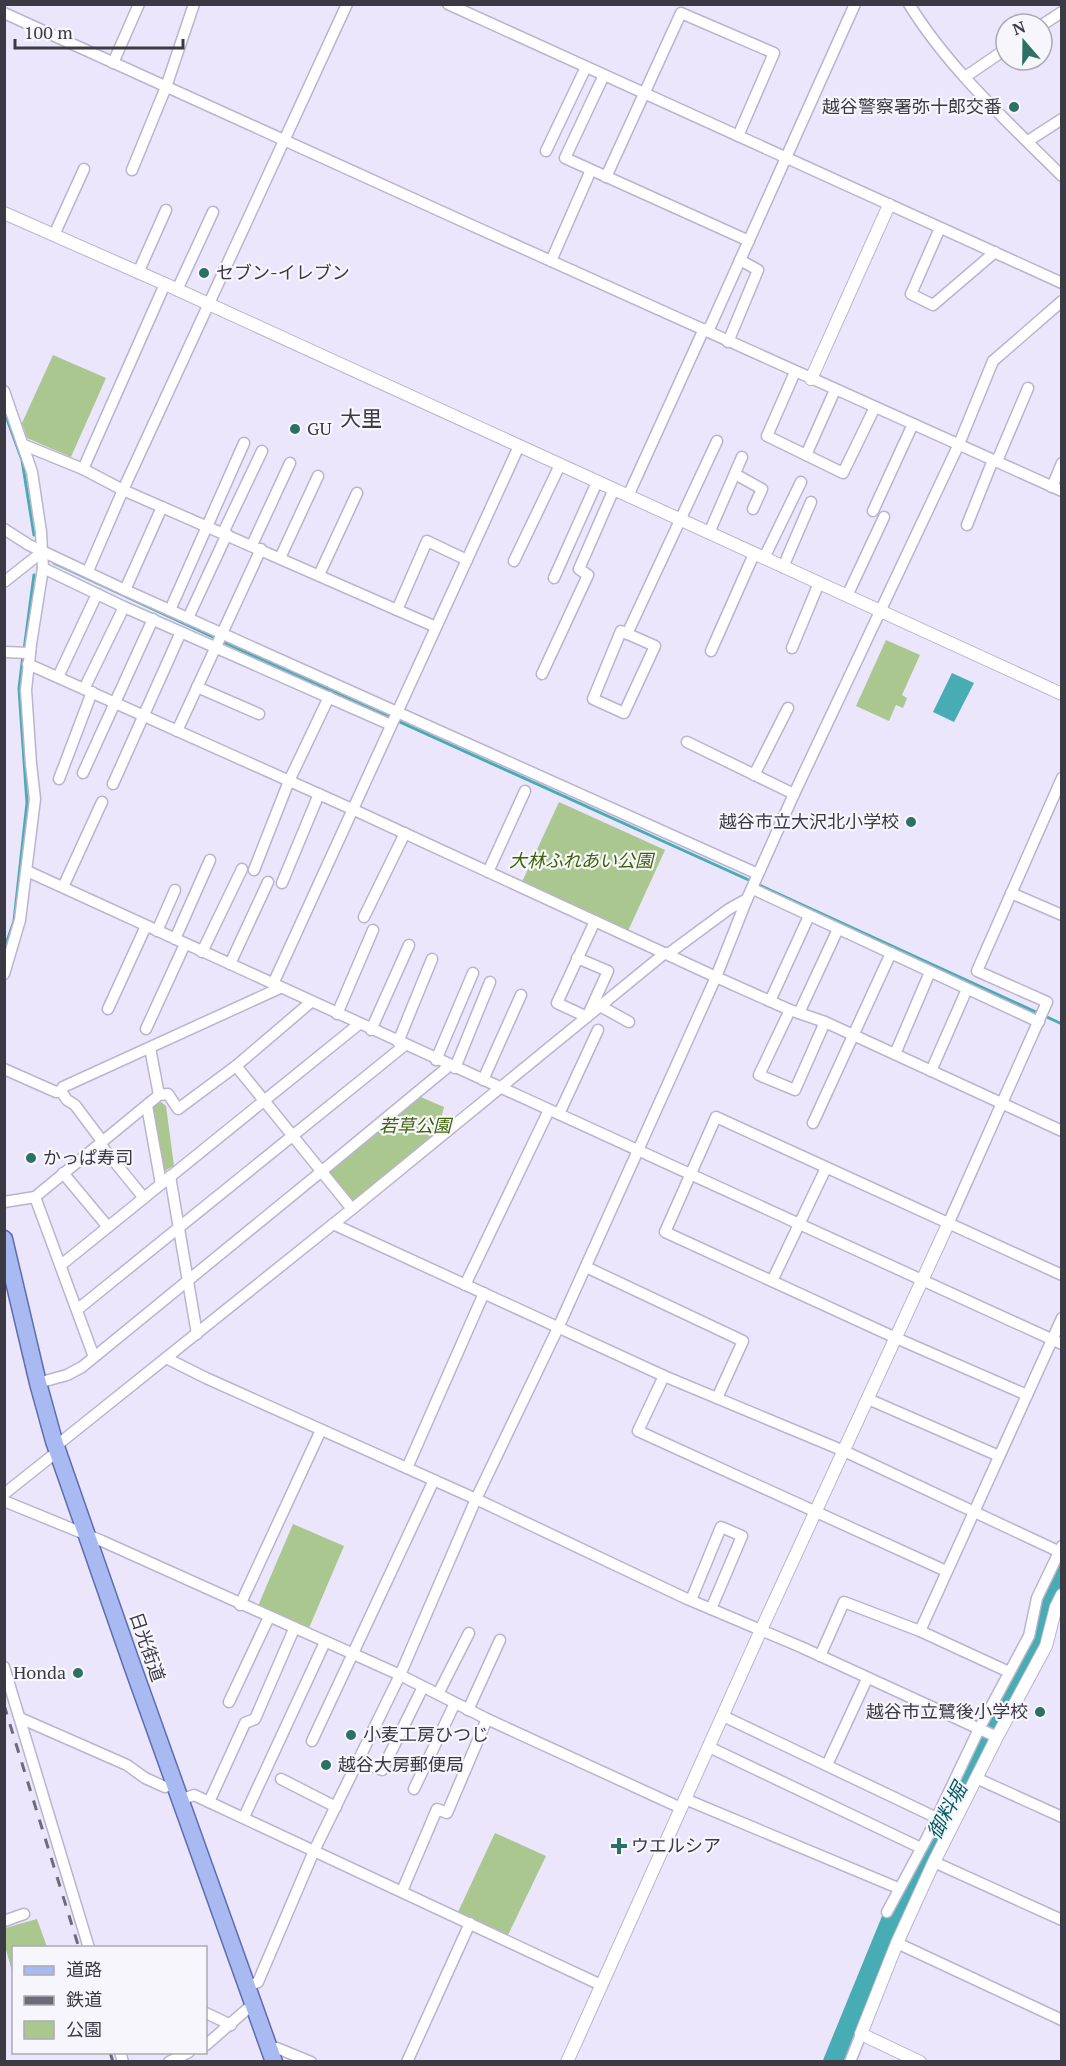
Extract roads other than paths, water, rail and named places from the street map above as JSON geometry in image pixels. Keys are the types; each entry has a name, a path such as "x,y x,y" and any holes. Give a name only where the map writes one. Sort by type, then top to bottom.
{"main road":[{"name":"日光街道","path":"4,1239 9,1286 57,1449 272,2056"}],"street":[{"path":"112,63 139,4"},
{"path":"132,170 166,87 194,4"},
{"path":"88,571 123,490 347,4"},
{"path":"448,4 1062,282"},
{"path":"628,496 703,331 710,327 855,4"},
{"path":"909,4 926,32 965,77 1062,176"},
{"path":"4,13 284,142 356,172 703,331 1057,489 1062,463"},
{"path":"606,177 681,13 774,53 738,136"},
{"path":"965,77 994,57"},
{"path":"546,151 586,67"},
{"path":"604,75 565,159 749,241"},
{"path":"1028,141 1062,119"},
{"path":"54,235 84,169"},
{"path":"551,261 591,170"},
{"path":"811,379 889,205"},
{"path":"138,273 166,210"},
{"path":"177,290 213,212"},
{"path":"4,213 209,304 1062,694"},
{"path":"940,228 911,294 933,305 995,252"},
{"path":"728,342 758,270 740,260"},
{"path":"83,469 165,284"},
{"path":"247,1987 258,1982 314,1851 400,1675 476,1499 558,1328 716,977 752,885 959,444 993,361 1062,301"},
{"path":"795,372 767,436 843,473 875,407"},
{"path":"967,525 1028,388"},
{"path":"806,455 835,390"},
{"path":"4,391 32,472 41,532 43,568 26,690 35,799 20,920 4,974"},
{"path":"873,512 913,424"},
{"path":"627,634 717,441"},
{"path":"170,610 244,443"},
{"path":"24,445 83,469 123,490 435,627"},
{"path":"62,1091 63,1087 150,1048 277,986 352,809 519,446"},
{"path":"188,618 262,451"},
{"path":"708,533 742,457"},
{"path":"177,731 221,633 290,463"},
{"path":"514,561 560,465"},
{"path":"735,474 762,489 753,508"},
{"path":"280,558 318,476"},
{"path":"554,578 597,482"},
{"path":"711,651 759,556 801,482"},
{"path":"542,674 588,575 579,569 614,489"},
{"path":"319,575 357,493"},
{"path":"783,567 811,502"},
{"path":"126,590 162,507"},
{"path":"847,596 884,517"},
{"path":"4,529 42,552 758,874"},
{"path":"397,610 428,541 467,560"},
{"path":"4,582 42,552"},
{"path":"43,568 124,607 391,725"},
{"path":"792,648 819,583"},
{"path":"58,677 97,594"},
{"path":"59,779 88,690 124,607"},
{"path":"83,773 153,619"},
{"path":"621,631 627,634 655,645 624,713 592,699 621,631"},
{"path":"113,784 181,632"},
{"path":"4,652 29,659 58,677 405,833 716,977 795,1012 825,1022 1062,1131"},
{"path":"197,687 259,714"},
{"path":"254,870 289,781 329,697"},
{"path":"754,775 788,708"},
{"path":"687,742 794,794"},
{"path":"567,2061 1047,1002 977,971 1062,778"},
{"path":"488,872 525,791"},
{"path":"282,883 320,795"},
{"path":"63,887 102,802"},
{"path":"364,917 405,833"},
{"path":"146,1029 210,860"},
{"path":"202,951 242,869"},
{"path":"27,871 436,1060 800,1223 1050,1341 1062,1344"},
{"path":"230,964 268,882"},
{"path":"157,931 175,890"},
{"path":"1011,892 1062,915"},
{"path":"750,894 809,916 1039,1022"},
{"path":"4,1494 166,1358 600,1006 667,953 750,894"},
{"path":"770,1001 809,916"},
{"path":"587,1017 557,1003 594,921"},
{"path":"108,1009 146,926"},
{"path":"825,1022 795,1090 759,1075 838,929"},
{"path":"337,1014 373,930"},
{"path":"372,1030 409,945"},
{"path":"813,1123 891,953"},
{"path":"578,958 608,971 587,1017"},
{"path":"78,1309 292,1136 401,1044 432,959"},
{"path":"895,1054 930,972"},
{"path":"436,1060 473,973"},
{"path":"38,1383 67,1375 82,1367 452,1067 490,982"},
{"path":"931,1071 967,989"},
{"path":"483,1080 521,995"},
{"path":"4,1202 35,1197 159,1095 168,1094 178,1109 236,1066 311,1002"},
{"path":"600,1006 629,1022"},
{"path":"61,1265 359,1024"},
{"path":"465,1285 598,1030"},
{"path":"150,1048 159,1095"},
{"path":"236,1066 352,1209"},
{"path":"4,1069 56,1092 62,1091"},
{"path":"62,1091 144,1198"},
{"path":"147,1106 180,1226 197,1334"},
{"path":"1027,1395 896,1338 665,1232 716,1117 1062,1275"},
{"path":"772,1281 826,1168"},
{"path":"63,1173 108,1227"},
{"path":"35,1197 94,1357"},
{"path":"333,1224 664,1376 844,1451 973,1512 1061,1550 1037,1598 1029,1636 887,1912"},
{"path":"586,1267 743,1341 717,1398"},
{"path":"406,1468 483,1293"},
{"path":"920,1631 1062,1318"},
{"path":"166,1358 691,1600 820,1656 995,1737"},
{"path":"664,1376 638,1431 946,1570"},
{"path":"868,1399 999,1456"},
{"path":"240,1605 321,1430"},
{"path":"312,1741 434,1480"},
{"path":"4,1501 400,1675 487,1719 683,1803 898,1888"},
{"path":"691,1600 721,1527 742,1536 711,1609"},
{"path":"850,2061 897,1943 934,1862 995,1737 1046,1646 1056,1607 1062,1595"},
{"path":"820,1656 844,1602 920,1631 1010,1672"},
{"path":"229,1702 269,1617"},
{"path":"209,1802 245,1723 255,1719 294,1629"},
{"path":"438,1695 469,1633"},
{"path":"468,1710 500,1640"},
{"path":"244,1817 325,1642"},
{"path":"4,1667 89,1946"},
{"path":"827,1765 866,1681"},
{"path":"358,1761 382,1770 423,1687"},
{"path":"414,1789 455,1703"},
{"path":"723,1716 937,1818"},
{"path":"20,1718 127,1765 145,1778 165,1787 194,1795 244,1817 601,1985"},
{"path":"402,1891 437,1809 447,1813 487,1719"},
{"path":"709,1747 921,1848"},
{"path":"976,1778 1062,1817"},
{"path":"280,1779 336,1807"},
{"path":"934,1862 1062,1920"},
{"path":"4,1921 24,1914"},
{"path":"407,2061 470,1923"},
{"path":"897,1943 1062,2020"},
{"path":"207,2043 253,2004"},
{"path":"207,2013 231,2025"},
{"path":"861,2034 920,2061"},
{"path":"272,2056 277,2048 311,2061"},
{"path":"169,2061 185,2054"}],"waterway":[{"path":"4,411 22,460 34,535"},
{"path":"54,563 215,638"},
{"path":"24,650 34,575"},
{"path":"221,641 751,881"},
{"path":"4,950 14,921 27,803 19,689 23,655"},
{"path":"757,884 1062,1024"},
{"name":"御料堀","path":"833,2062 899,1901 1036,1643 1042,1608 1062,1562"}],"railway":[{"path":"4,1705 78,1946"},
{"path":"111,2054 113,2062"}],"place":[{"name":"越谷警察署弥十郎交番","path":"1014,107"},
{"name":"セブン-イレブン","path":"204,273"},
{"name":"GU","path":"295,429"},
{"name":"越谷市立大沢北小学校","path":"911,822"},
{"name":"かっぱ寿司","path":"31,1158"},
{"name":"Honda","path":"78,1673"},
{"name":"越谷市立鷺後小学校","path":"1040,1712"},
{"name":"小麦工房ひつじ","path":"351,1735"},
{"name":"越谷大房郵便局","path":"326,1765"},
{"name":"ウエルシア","path":"619,1846"}],"district":[{"name":"大里","path":"361,419"}],"park label":[{"name":"大林ふれあい公園","path":"581,861"},
{"name":"若草公園","path":"415,1126"}]}
